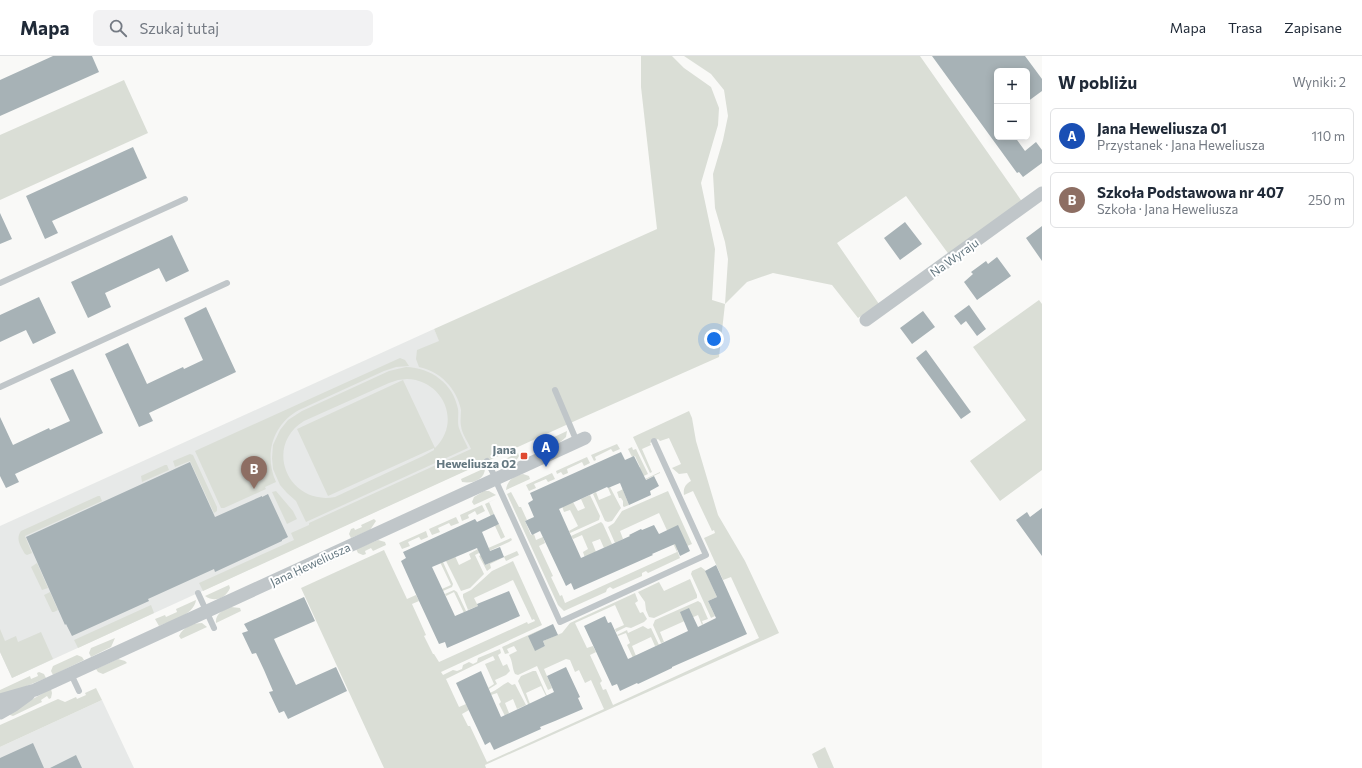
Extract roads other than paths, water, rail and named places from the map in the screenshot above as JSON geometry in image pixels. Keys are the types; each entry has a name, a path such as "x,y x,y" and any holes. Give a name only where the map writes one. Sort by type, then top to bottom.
{"street":[{"name":"Na Wyraju","path":"866,320 1042,193"},
{"name":"Jana Heweliusza","path":"0,700 35,690 71,674 581,440"},
{"name":"Jana Heweliusza","path":"0,713 35,690"}],"lane":[{"path":"0,283 185,199"},
{"path":"0,387 227,283"},
{"path":"555,390 581,440"},
{"path":"487,461 560,622 706,556 654,441"},
{"path":"198,593 214,628"},
{"path":"71,674 79,692"}],"place":[{"name":"Jana Heweliusza 02","path":"524,456"},
{"name":"Jana Heweliusza 01","path":"546,467"},
{"name":"Szkoła Podstawowa nr 407","path":"254,489"}]}
